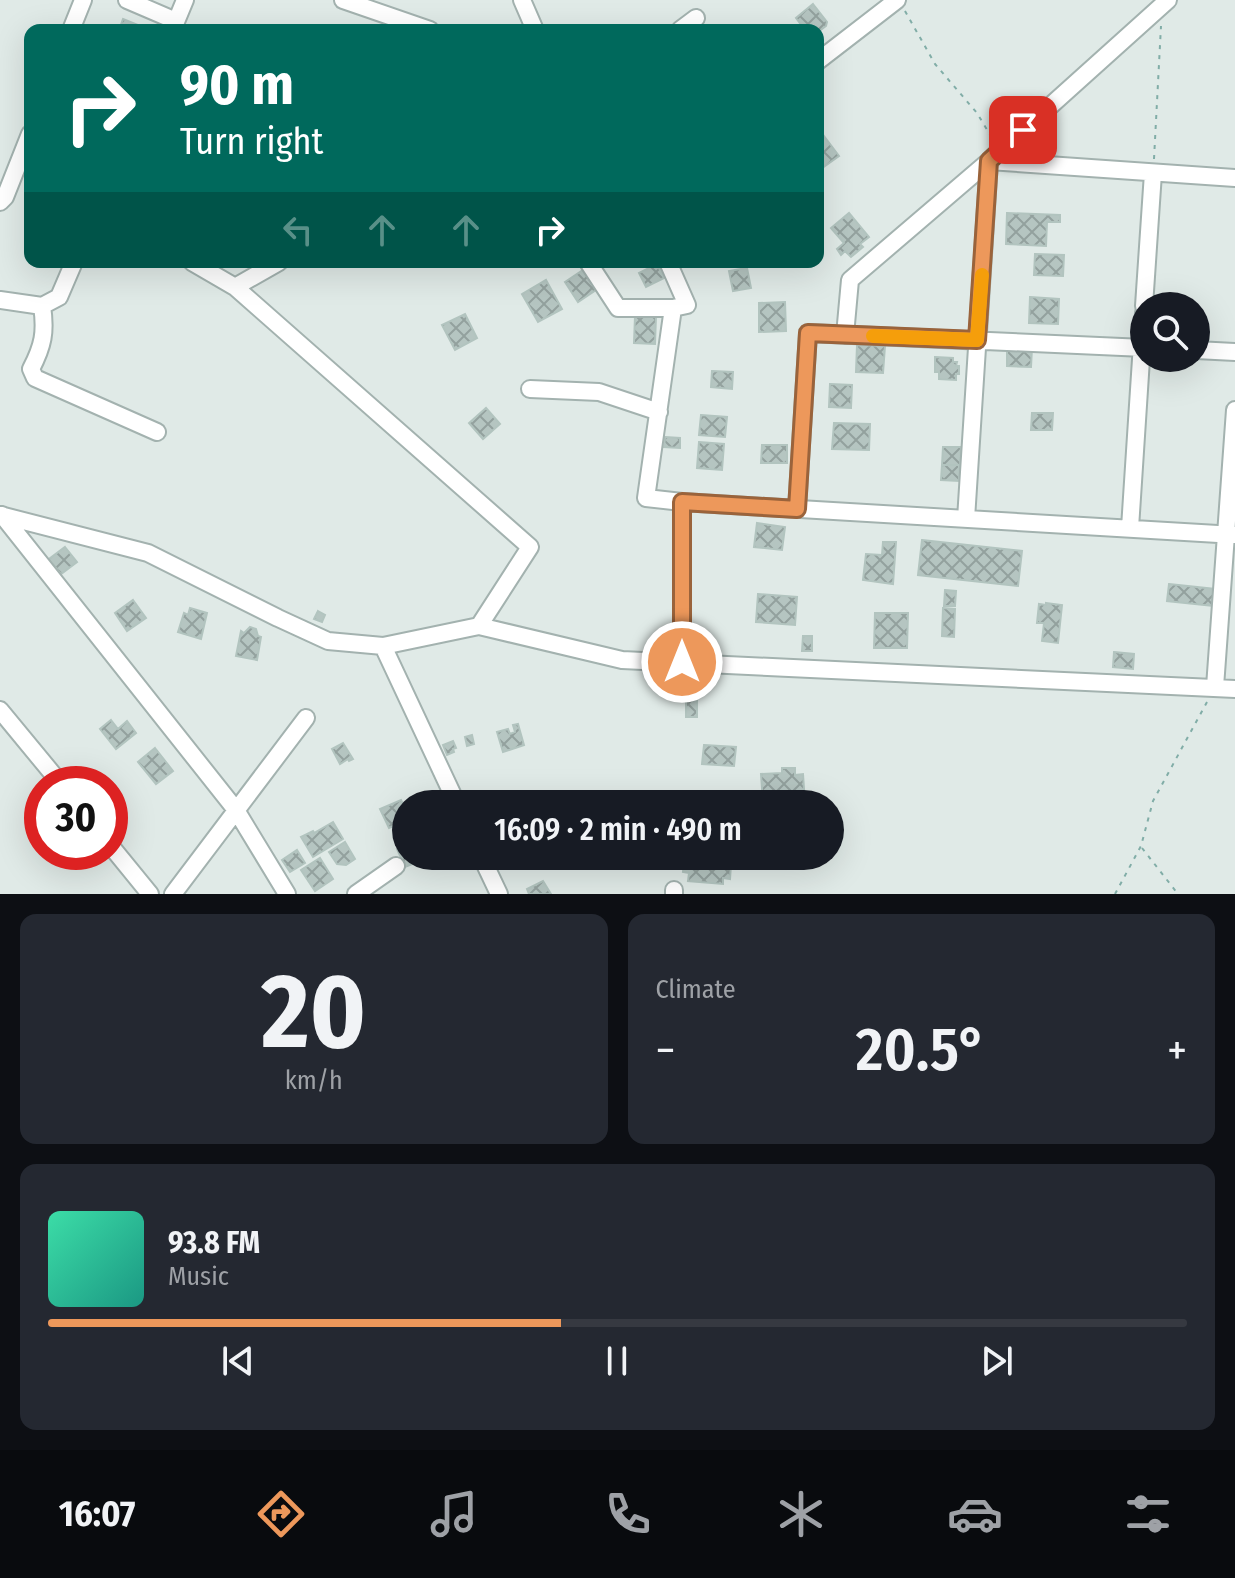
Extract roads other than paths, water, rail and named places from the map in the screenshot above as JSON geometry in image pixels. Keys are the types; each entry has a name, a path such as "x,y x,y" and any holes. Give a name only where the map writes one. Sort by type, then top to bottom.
{"street":[{"path":"73,24 83,0"},
{"path":"127,0 170,24"},
{"path":"175,24 185,0"},
{"path":"343,0 413,24"},
{"path":"522,0 532,24"},
{"path":"845,335 850,280 1165,3"},
{"path":"824,57 902,6"},
{"path":"688,24 696,18"},
{"path":"0,202 5,197 24,149"},
{"path":"994,156 1153,173 1235,178"},
{"path":"966,519 977,340 994,156"},
{"path":"1145,292 1153,173"},
{"path":"0,300 42,306 59,297 71,268"},
{"path":"202,268 235,287 530,547 479,626"},
{"path":"235,287 268,268"},
{"path":"592,268 618,308 687,305 671,268"},
{"path":"42,306 45,324 41,349 31,369 35,378 157,432"},
{"path":"673,308 646,498 1231,534"},
{"path":"797,509 808,333 1130,347"},
{"path":"1210,351 1235,352"},
{"path":"1130,528 1141,372"},
{"path":"530,389 599,392 659,412"},
{"path":"1215,687 1231,534 1235,410"},
{"path":"682,502 682,662"},
{"path":"1,515 148,553 328,641 383,646 479,626 622,660 1235,689"},
{"path":"1,515 236,810 287,894"},
{"path":"383,646 450,790"},
{"path":"0,710 46,766"},
{"path":"173,894 306,718"},
{"path":"128,867 150,894"},
{"path":"356,894 392,869"},
{"path":"488,870 499,894"}]}
